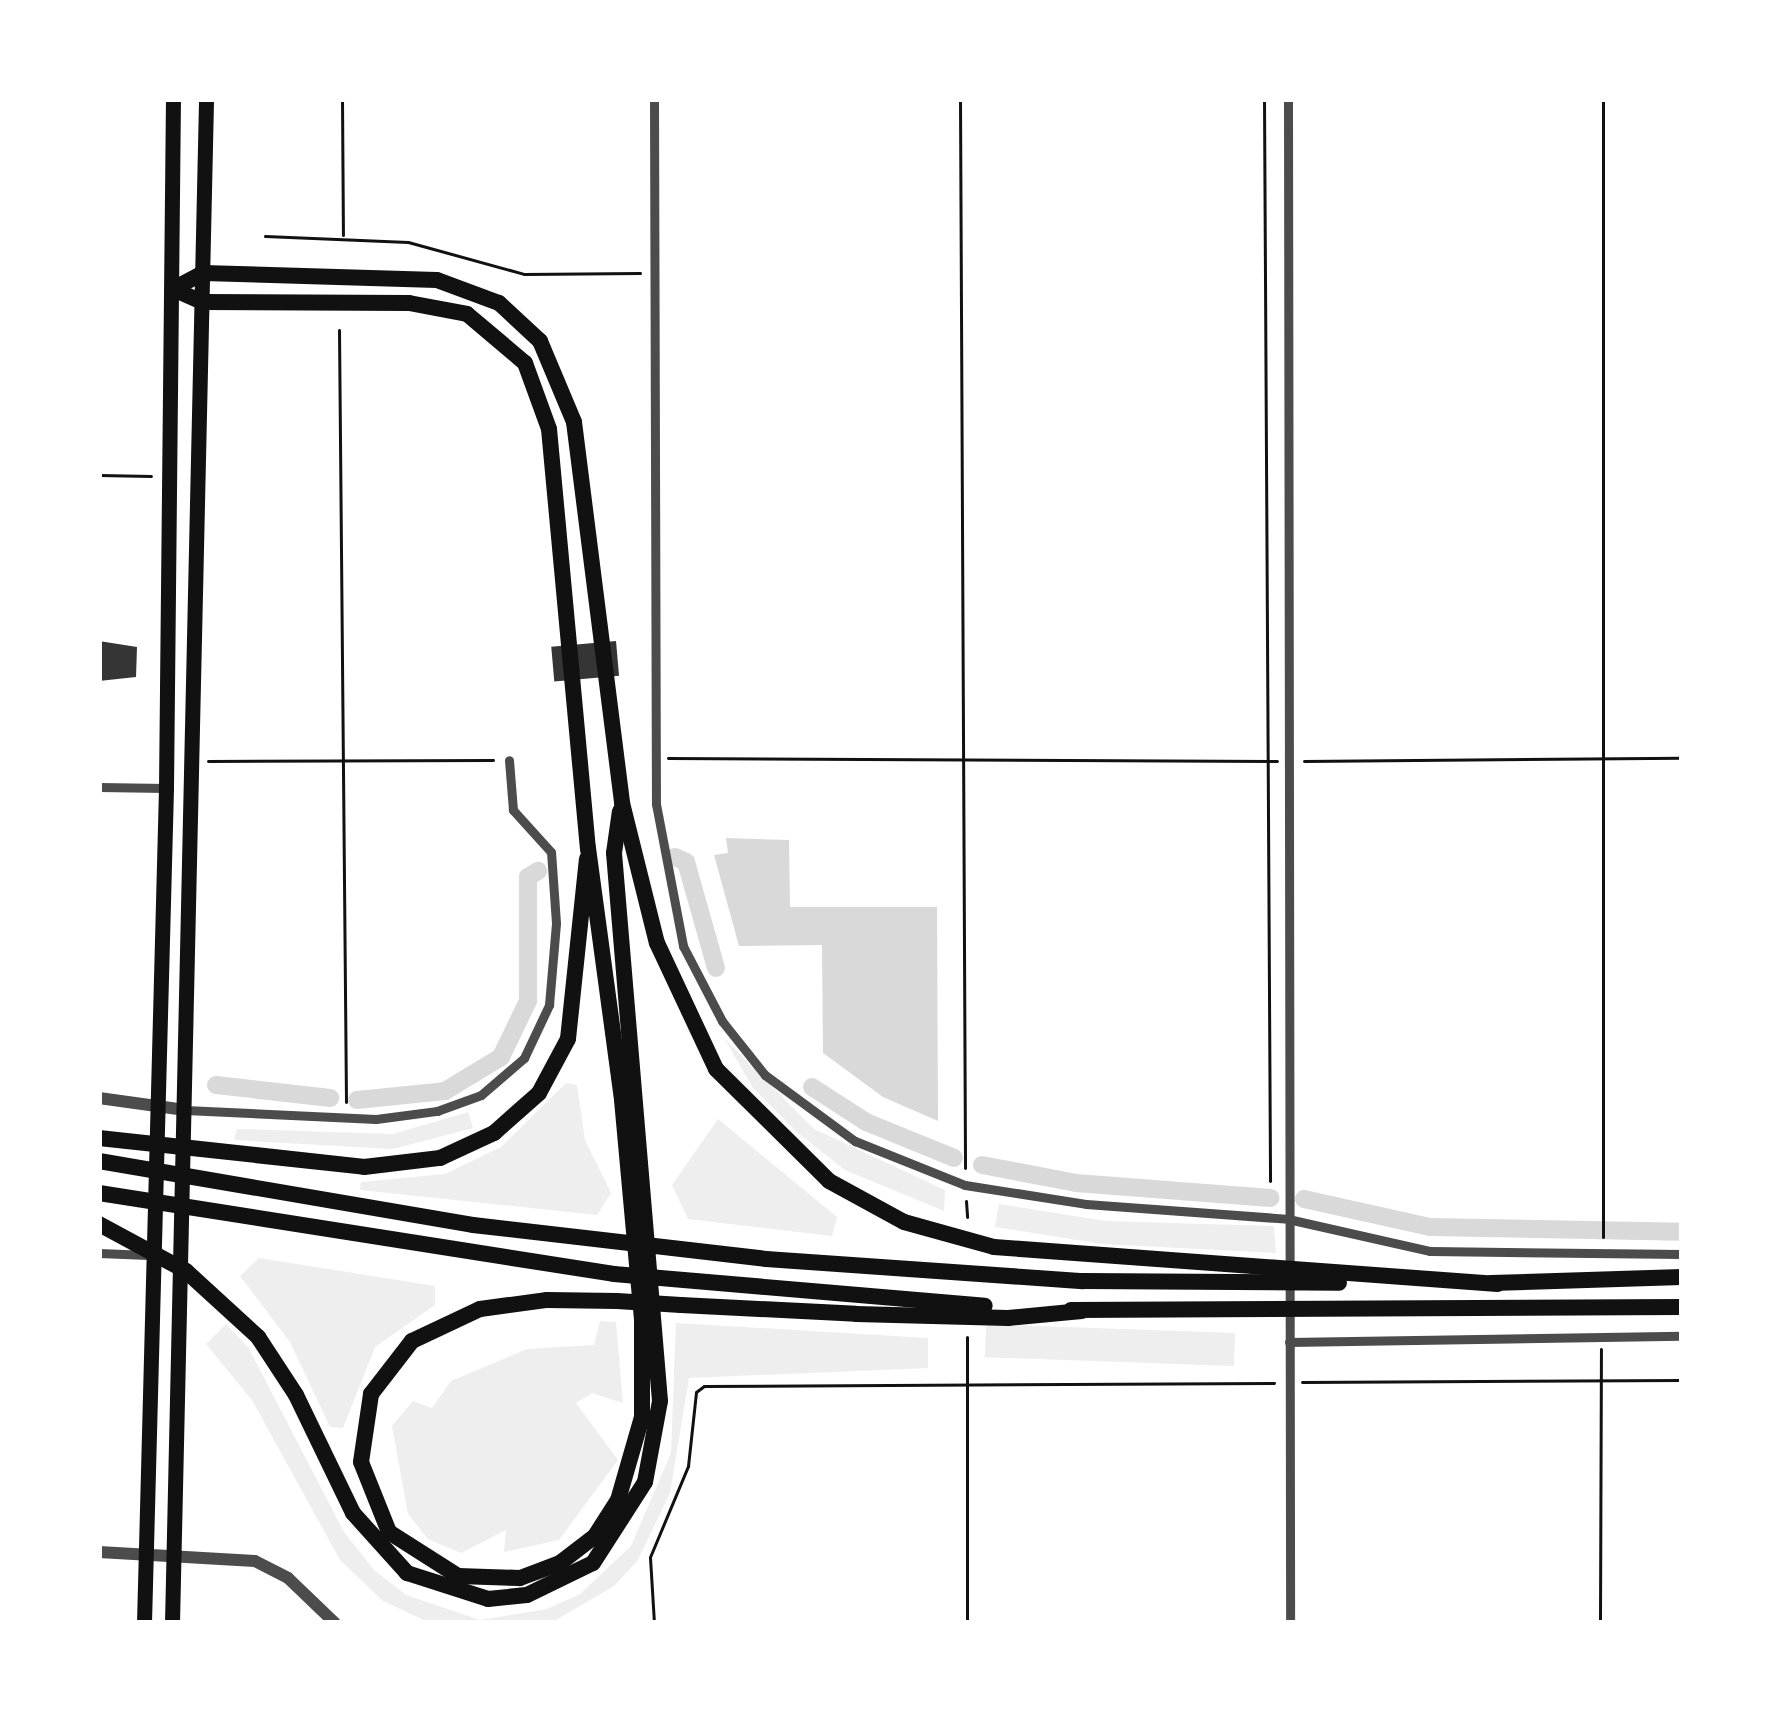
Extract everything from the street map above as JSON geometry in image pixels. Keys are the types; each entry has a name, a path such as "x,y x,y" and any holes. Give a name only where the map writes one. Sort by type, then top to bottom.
{"highway":[{"path":"144,1623 149,1255 166,788 173,99"},
{"path":"172,1623 206,99"},
{"path":"173,289 203,273 437,280 499,303 540,341 574,422 622,803 657,943 692,1030 741,1102 829,1181 904,1222 994,1247 1252,1274 1498,1283 1682,1277"},
{"path":"173,289 202,302 441,308 492,328 525,363 549,429 588,848 601,898 642,1321 643,1417 633,1464 595,1536 560,1563 520,1578 458,1576 402,1545 375,1510 361,1462 365,1413 396,1356 432,1328 480,1309 617,1301 680,1305 1008,1318 1082,1310"},
{"path":"99,1224 159,1253 217,1296 279,1365 353,1513 407,1573 449,1592 527,1595 567,1581 610,1545 657,1452 661,1401 614,853 622,803"},
{"path":"99,1138 333,1166 415,1163 457,1152 512,1121 539,1094 568,1039 588,848"},
{"path":"99,1161 210,1182 674,1250 1064,1280 1252,1274"},
{"path":"99,1193 208,1215 677,1282 1082,1310 1249,1313 1682,1307"}],"street":[{"path":"654,99 654,758 672,906 722,1021 765,1075 828,1124 965,1185 1086,1204 1288,1219 1430,1251 1682,1254"},
{"path":"1288,99 1290,1623"},
{"path":"99,1098 185,1110 346,1118 463,1104 505,1078 538,1036 556,967 551,852 513,810 509,760"},
{"path":"99,787 166,788"},
{"path":"99,1253 149,1255"},
{"path":"1289,1342 1682,1336"},
{"path":"99,1552 174,1552 255,1561 289,1578 335,1623"}],"path":[{"path":"342,99 343,236"},
{"path":"960,99 960,761 967,1217"},
{"path":"1264,99 1270,1181"},
{"path":"1603,1250 1604,99"},
{"path":"266,236 343,236 443,249 524,274 654,273"},
{"path":"339,330 346,1118"},
{"path":"99,475 169,476"},
{"path":"654,758 1682,758"},
{"path":"194,761 509,760"},
{"path":"967,1336 967,1623"},
{"path":"1600,1623 1601,1338"},
{"path":"654,1623 650,1557 688,1466 696,1392 1682,1380"}],"shaded area":[{"path":"726,838 789,840 790,907 937,907 938,1121 883,1097 823,1053 822,945 739,946 714,855 728,853"},
{"path":"724,1038 814,1129 945,1190 944,1211 845,1170 798,1133 753,1088"},
{"path":"566,1083 577,1085 585,1140 611,1193 597,1215 360,1190 361,1182 445,1174 501,1147"},
{"path":"468,1112 473,1128 393,1149 234,1140 237,1129 393,1134"},
{"path":"718,1119 837,1217 832,1236 688,1219 672,1185"},
{"path":"999,1204 1106,1221 1274,1226 1276,1253 1102,1244 995,1227"},
{"path":"259,1258 435,1286 435,1305 375,1347 343,1428 330,1427 290,1342 240,1276"},
{"path":"600,1321 616,1322 623,1403 592,1393 576,1403 618,1460 559,1540 504,1552 506,1530 461,1553 428,1539 408,1514 392,1426 413,1401 432,1408 451,1381 527,1349 594,1345"},
{"path":"676,1323 928,1338 928,1368 689,1378 670,1493 638,1560 614,1586 551,1623 430,1623 383,1601 340,1560 252,1400 206,1344 226,1324 248,1347 344,1532 374,1570 406,1595 480,1620 547,1609 580,1594 631,1546 671,1453"},
{"path":"986,1324 1235,1333 1234,1366 985,1357"}],"building":[{"path":"99,641 137,647 136,677 99,681"},
{"path":"616,641 619,676 554,682 551,647"}],"waterway":[{"path":"675,857 686,862 716,968"},
{"path":"357,1100 445,1091 501,1057 528,1001 528,877 538,871"},
{"path":"216,1085 330,1098"},
{"path":"812,1087 866,1122 954,1158"},
{"path":"982,1165 1076,1183 1270,1198"},
{"path":"1304,1199 1430,1227 1682,1232"}]}
